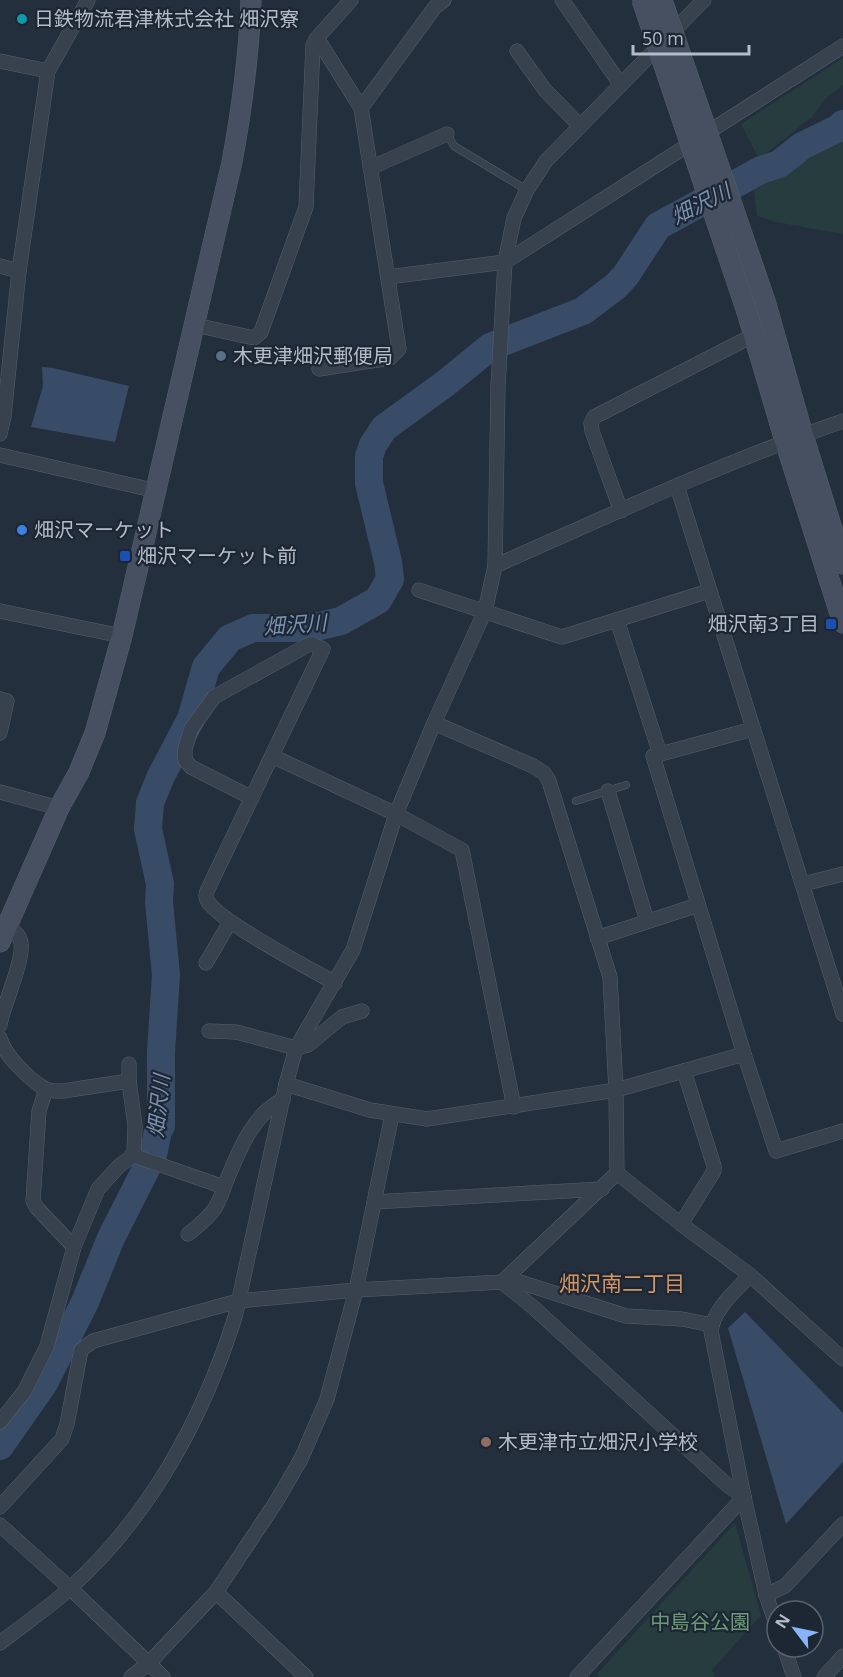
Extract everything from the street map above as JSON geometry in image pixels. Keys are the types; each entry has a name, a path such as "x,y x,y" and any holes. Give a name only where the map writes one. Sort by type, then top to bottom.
{"street":[{"path":"0,434 4,416 19,271 48,71 88,0"},
{"path":"0,1025 22,948 20,938 4,934 59,808 79,772 95,733 123,636 232,162 243,102 250,40 251,0"},
{"path":"195,325 254,338 261,333 306,207 313,45 351,0"},
{"path":"361,108 435,7 444,0"},
{"path":"562,0 621,85"},
{"path":"642,0 754,335 843,564"},
{"path":"662,0 766,304 794,438 843,623"},
{"path":"0,1643 70,1588 119,1537 145,1503 171,1462 203,1401 224,1353 235,1317 296,1048 353,950 396,814 485,611 495,566 502,302 505,262 514,218 527,190 546,161 704,0"},
{"path":"317,38 361,108 399,349 390,358 319,369"},
{"path":"388,277 505,262 843,46"},
{"path":"517,51 545,90 580,126"},
{"path":"0,61 48,71"},
{"path":"370,168 447,134"},
{"path":"0,266 19,271"},
{"path":"621,510 592,431 591,423 594,417 754,335"},
{"path":"495,566 677,486 794,438 843,421"},
{"path":"0,455 157,491"},
{"path":"677,486 843,1014"},
{"path":"419,590 562,637 710,591"},
{"path":"0,611 123,636"},
{"path":"617,620 660,754"},
{"path":"252,798 191,767 185,760 184,749 191,729 214,697 312,644 323,649 206,897 208,902 230,922 335,983"},
{"path":"0,699 7,701 0,733"},
{"path":"434,723 533,766 544,773 549,781 610,977 616,1090 617,1173 504,1280"},
{"path":"753,729 652,756 776,1151 843,1131"},
{"path":"272,756 396,814 462,850 514,1107"},
{"path":"608,791 648,921"},
{"path":"0,792 59,808"},
{"path":"802,884 843,874"},
{"path":"597,938 698,905"},
{"path":"206,963 230,922"},
{"path":"209,1031 236,1032 296,1048 308,1046 342,1017 362,1011"},
{"path":"0,1038 4,1050 14,1062 46,1089 63,1091 129,1081"},
{"path":"286,1084 370,1110 427,1119 616,1090 744,1054"},
{"path":"0,1422 24,1392 47,1346 74,1247 98,1189 134,1152 135,1126 129,1064"},
{"path":"681,1224 714,1171 684,1071"},
{"path":"46,1089 39,1111 33,1201 74,1247"},
{"path":"189,1234 209,1217 217,1206 235,1162 262,1114 272,1105 283,1100"},
{"path":"131,1677 149,1663 216,1592 276,1502 301,1458 327,1399 356,1290 392,1114"},
{"path":"132,1155 224,1186"},
{"path":"617,1173 750,1275 843,1359"},
{"path":"374,1202 602,1189"},
{"path":"750,1275 717,1312 713,1320 712,1337 767,1599"},
{"path":"3,1498 62,1439 81,1350 85,1346 93,1341 238,1301 504,1280 626,1316 682,1319 712,1325"},
{"path":"504,1280 726,1484 744,1497"},
{"path":"580,1676 744,1497"},
{"path":"766,1595 784,1586 843,1524"},
{"path":"0,1525 163,1677"},
{"path":"216,1592 306,1677"},
{"path":"824,1677 843,1656"},
{"path":"788,1659 794,1677"}],"lane":[{"path":"447,134 454,146 527,190"},
{"path":"576,801 626,785"}],"green space":[{"path":"843,58 843,85 826,98 812,117 759,159 741,124"},
{"path":"843,140 843,234 776,222 757,216 754,190"},
{"name":"中島谷公園","path":"735,1523 761,1615 712,1670 715,1677 600,1677 597,1674"}],"water":[{"path":"42,367 129,386 115,442 31,427 43,386"},
{"path":"745,1312 843,1413 843,1462 786,1524 728,1328"}],"waterway":[{"name":"畑沢川","path":"0,1446 44,1383 85,1302 111,1238 153,1155 161,1126 161,1052 166,975 159,902 160,884 148,829 150,803 161,776 191,719 206,667 230,638 253,628 311,628 341,621 378,600 390,579 369,483 369,456 384,428 446,383 490,347 583,311 616,286 626,275 658,226 761,170 779,164 802,146 843,124"}],"place":[{"name":"日鉄物流君津株式会社 畑沢寮","path":"22,19"},
{"name":"木更津畑沢郵便局","path":"221,356"},
{"name":"畑沢マーケット","path":"22,530"},
{"name":"畑沢マーケット前","path":"125,556"},
{"name":"畑沢南3丁目","path":"831,624"},
{"name":"木更津市立畑沢小学校","path":"486,1442"}],"district":[{"name":"畑沢南二丁目","path":"622,1284"}]}
